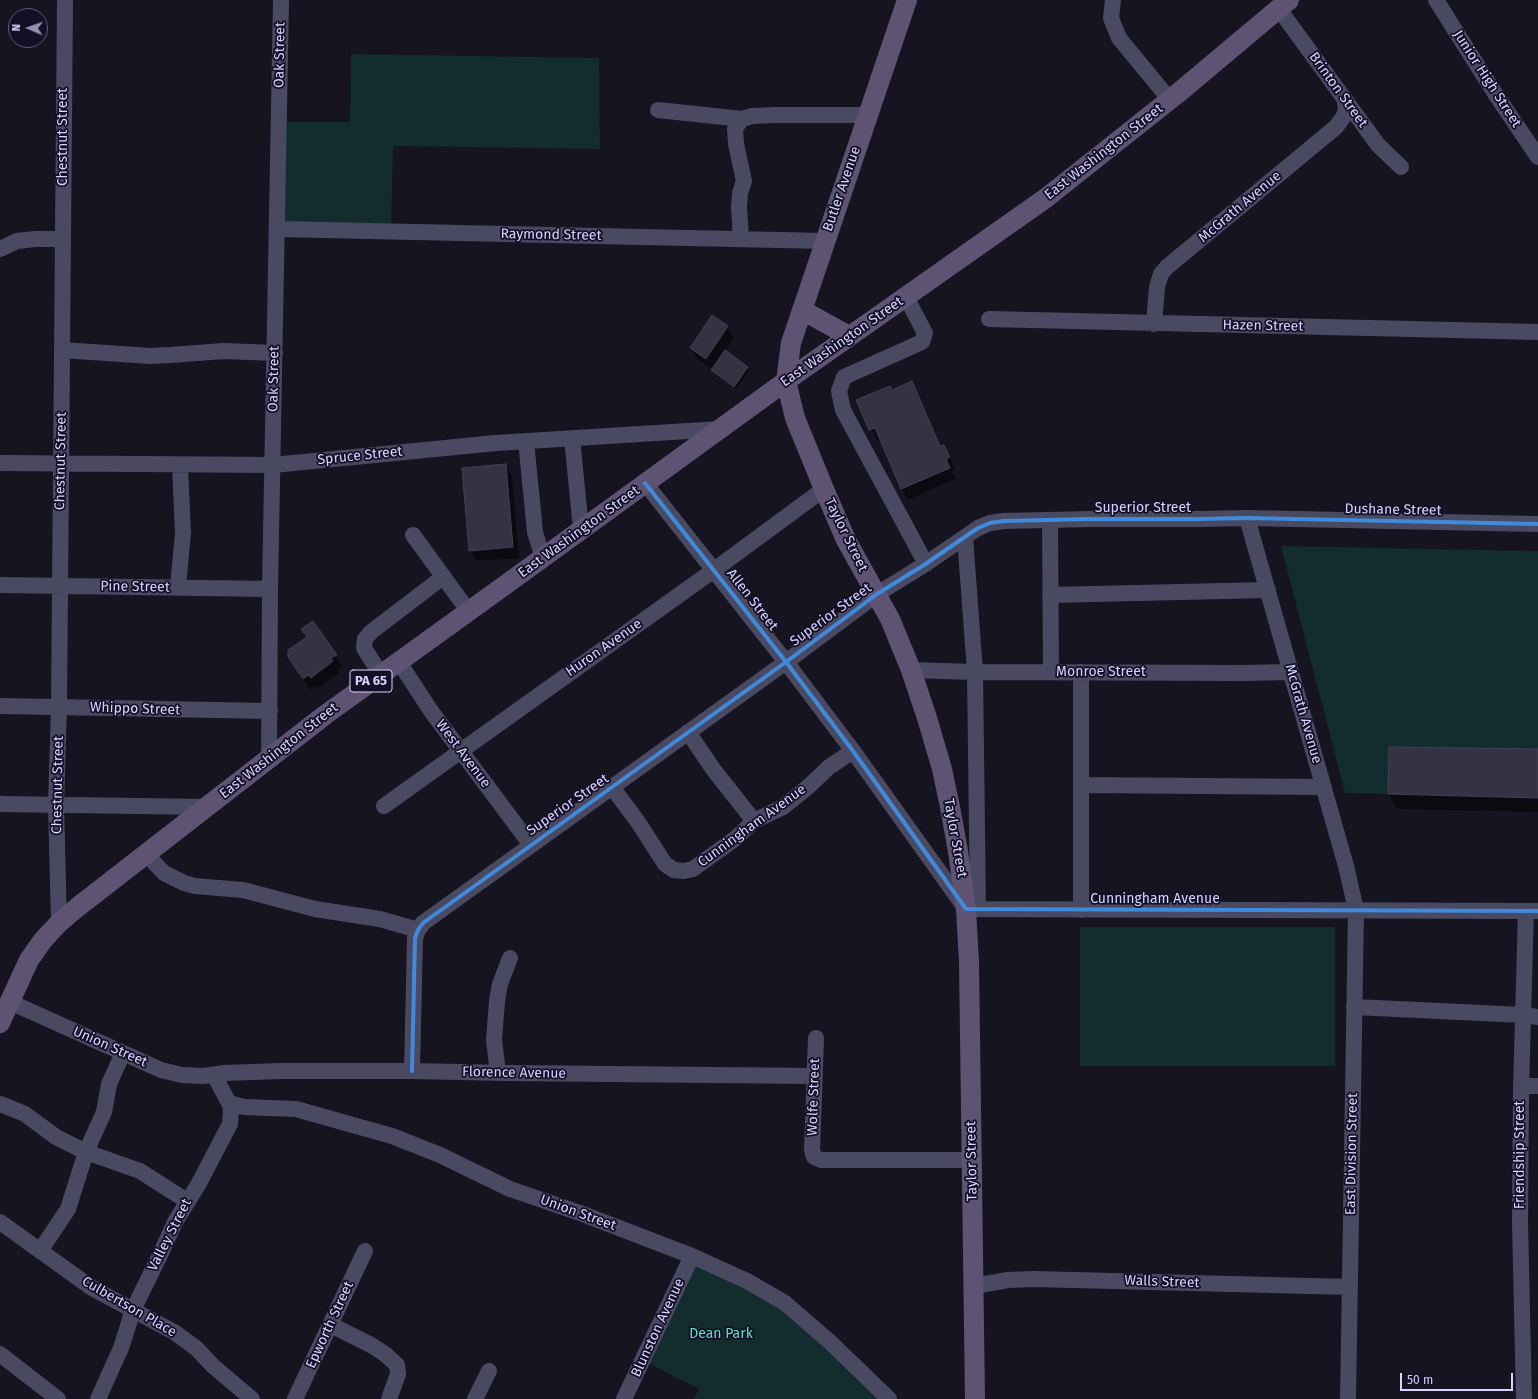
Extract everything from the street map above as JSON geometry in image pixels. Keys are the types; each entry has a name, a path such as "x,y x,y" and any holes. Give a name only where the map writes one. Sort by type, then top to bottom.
{"main road":[{"name":"Butler Avenue","path":"786,381 791,343 907,0"},
{"name":"East Washington Street","path":"0,1023 29,960 43,940 59,923 325,715 786,381 1046,198 1170,100 1284,4"},
{"path":"802,310 849,336"},
{"name":"Taylor Street","path":"786,381 795,418 846,540 890,619 911,670 942,769 958,851 972,909 969,962 975,1399"}],"street":[{"name":"Chestnut Street","path":"59,923 56,805 59,707 65,0"},
{"name":"Oak Street","path":"269,758 270,589 278,229 281,0"},
{"path":"1113,0 1111,18 1118,38 1170,100"},
{"name":"Junior High Street","path":"1436,0 1496,95 1538,157"},
{"name":"Brinton Street","path":"1284,4 1345,101 1378,145 1401,167"},
{"name":"McGrath Avenue","path":"1154,324 1157,287 1161,274 1167,267 1336,127 1344,116 1346,109 1345,101"},
{"path":"658,110 742,119 752,116 776,114 868,115"},
{"path":"741,239 739,207 740,193 744,181 736,144 735,128 742,119"},
{"name":"Raymond Street","path":"278,229 825,241"},
{"path":"0,249 17,241 34,239 63,239"},
{"path":"906,297 925,333 922,342 844,376 839,391 843,410 926,564"},
{"name":"Hazen Street","path":"989,319 1538,332"},
{"path":"62,350 150,356 170,356 224,351 275,353"},
{"name":"Spruce Street","path":"0,463 180,466 273,465 526,441 720,429"},
{"path":"572,438 581,529"},
{"path":"526,441 535,532 543,558"},
{"path":"178,588 184,533 180,466"},
{"name":"Allen Street","path":"645,483 786,662 853,751"},
{"name":"Huron Avenue","path":"384,806 461,752 580,664 714,570 824,489"},
{"name":"McGrath Avenue","path":"1247,518 1346,866 1356,910"},
{"name":"Superior Street","path":"418,930 423,923 786,662 877,594 926,564 978,528 990,523 1004,521 1247,518"},
{"name":"Dushane Street","path":"1247,518 1538,524"},
{"path":"1050,520 1051,672"},
{"path":"413,536 469,612"},
{"name":"Taylor Street","path":"965,536 975,672 972,909"},
{"path":"381,675 364,648 365,639 371,632 443,577"},
{"name":"Pine Street","path":"0,585 270,589"},
{"path":"1050,595 1268,590"},
{"name":"West Avenue","path":"399,662 431,711 531,845"},
{"name":"Monroe Street","path":"911,670 975,672 1291,672"},
{"path":"1081,672 1081,910"},
{"name":"Whippo Street","path":"0,706 270,711"},
{"path":"688,732 754,822"},
{"path":"853,751 972,909"},
{"name":"Cunningham Avenue","path":"612,787 638,822 665,864 674,870 684,871 693,869 736,838 754,822 783,808 829,767 853,751"},
{"path":"1081,785 1324,787"},
{"path":"0,804 207,807"},
{"path":"146,854 159,869 172,878 195,886 243,890 315,910 380,919 418,930 415,938 412,1070"},
{"name":"Cunningham Avenue","path":"972,909 1532,911"},
{"name":"East Division Street","path":"1348,1399 1356,910"},
{"name":"Friendship Street","path":"1524,1399 1531,1363 1520,1222 1521,1086 1531,1016 1532,911"},
{"path":"498,1073 494,1040 496,1001 500,984 510,958"},
{"name":"Union Street","path":"10,1002 161,1070 182,1075 214,1075"},
{"path":"1354,1007 1531,1016"},
{"name":"Wolfe Street","path":"816,1038 812,1150 814,1156 821,1160 972,1160"},
{"path":"40,1251 68,1209 86,1152 104,1112 109,1084 123,1053"},
{"name":"Florence Avenue","path":"214,1075 281,1071 412,1070 498,1073 815,1076"},
{"name":"Valley Street","path":"98,1399 121,1348 133,1310 175,1222 198,1185 230,1124 231,1108 214,1075"},
{"path":"1521,1086 1538,1086"},
{"name":"Union Street","path":"229,1103 244,1107 296,1109 392,1136 440,1155 510,1189 580,1213 692,1256 747,1280 785,1304 824,1336 889,1399"},
{"path":"0,1104 25,1114 56,1137 86,1152 140,1171 187,1201"},
{"name":"Culbertson Place","path":"0,1222 92,1288 174,1332 196,1348 213,1366 252,1399"},
{"name":"Epworth Street","path":"294,1399 365,1251"},
{"name":"Blunston Avenue","path":"624,1399 692,1256"},
{"name":"Walls Street","path":"974,1286 1008,1280 1033,1278 1350,1287"},
{"path":"330,1325 372,1345 397,1365 398,1374 389,1399"},
{"path":"0,1354 58,1399"},
{"path":"475,1399 489,1371"}],"green space":[{"path":"351,54 599,58 600,149 393,146 391,232 278,229 279,122 350,122"},
{"path":"1281,546 1538,551 1538,798 1345,793"},
{"path":"1080,927 1335,927 1335,1066 1080,1066"},
{"name":"Dean Park","path":"692,1256 747,1281 889,1399 694,1399 699,1389 642,1360"}],"building":[{"path":"712,315 728,326 706,359 690,348"},
{"path":"725,350 748,367 734,387 711,370"},
{"path":"912,381 940,446 944,445 950,457 946,459 950,468 901,489 875,428 869,430 856,400 890,386 892,390"},
{"path":"506,464 513,547 469,551 462,468"},
{"path":"313,621 337,655 331,658 333,661 311,678 309,675 303,679 288,657 288,650 307,637 301,629"},
{"path":"1389,747 1538,749 1538,798 1388,794"}],"cycle path":[{"path":"645,483 786,662 853,751 966,909 1538,911"},
{"path":"412,1071 415,938 423,923 786,662 877,594 924,565 978,528 990,523 1004,521 1090,519 1247,518 1538,524"}]}
